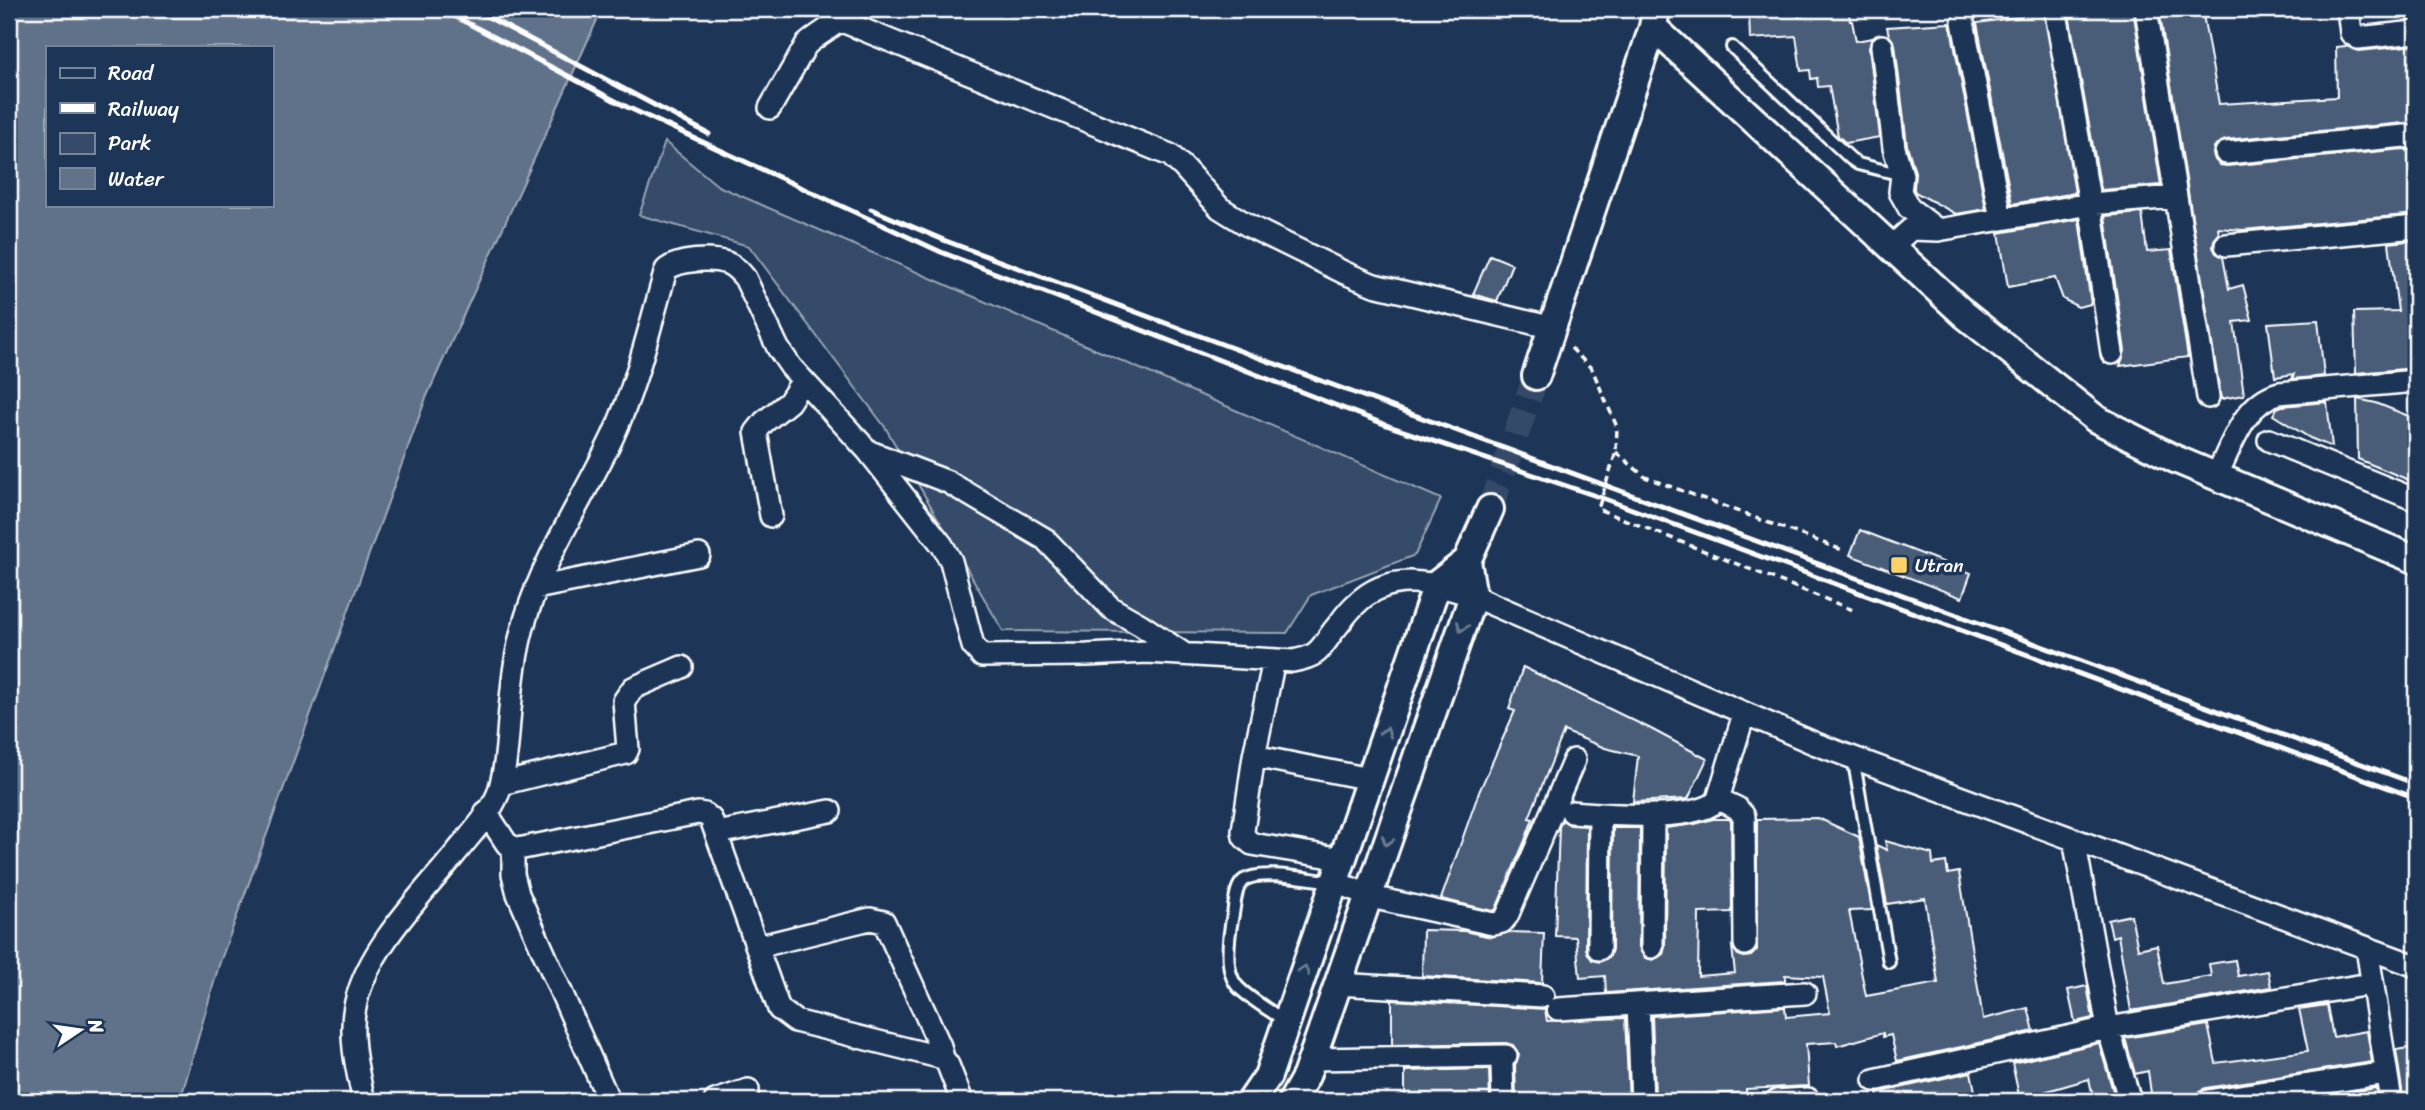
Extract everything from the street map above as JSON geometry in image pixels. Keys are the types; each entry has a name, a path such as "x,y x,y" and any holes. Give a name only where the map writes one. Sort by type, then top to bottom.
{"street":[{"path":"2146,9 2208,397"},
{"path":"2348,9 2351,33 2358,38 2416,32"},
{"path":"2056,13 2090,204 2112,354"},
{"path":"770,108 806,45 846,15 1170,155 1220,208 1249,226 1345,273 1374,285 1553,328"},
{"path":"1536,376 1655,18 1965,315 2096,419 2175,459 2416,560"},
{"path":"1963,22 2001,219"},
{"path":"1882,46 1894,148 1902,174 1900,192 1909,208 1938,230"},
{"path":"2226,153 2404,136 2416,139"},
{"path":"1891,247 1911,229 1938,230 2090,204 2175,197"},
{"path":"2226,245 2416,227"},
{"path":"364,1101 355,1063 353,1027 355,1003 363,981 375,956 496,797 505,771 513,673 525,620 536,588 614,434 636,376 666,270 683,261 726,263 746,278 778,348 868,452 942,545 951,561 973,646 982,656 1087,656 1147,652 1293,661 1310,658 1321,651 1355,604 1375,590 1402,581 1437,584 1473,596 1744,714 1853,757 2416,966"},
{"path":"771,516 756,432 789,402 803,380"},
{"path":"2216,476 2246,418 2255,404 2265,397 2279,393 2416,381"},
{"path":"2269,440 2416,500"},
{"path":"868,452 948,482 1045,540 1111,608 1186,655"},
{"path":"1251,1101 1268,1076 1437,584 1467,561 1490,509"},
{"path":"536,588 699,555"},
{"path":"1292,1101 1306,1076 1473,596 1467,561"},
{"path":"1273,660 1254,756 1243,831 1248,842 1338,870 1369,895 1493,924 1502,922 1507,916 1574,760"},
{"path":"501,784 622,756 628,749 624,701 627,694 633,688 682,667"},
{"path":"1572,812 1653,815 1708,809 1718,799 1744,714"},
{"path":"1254,756 1370,779"},
{"path":"1718,799 1737,808 1744,816 1745,944"},
{"path":"717,834 830,811"},
{"path":"486,813 507,844 513,848 698,813 705,814 711,819 717,834 779,1009 795,1021 943,1058"},
{"path":"1599,949 1601,814"},
{"path":"1652,947 1653,815"},
{"path":"2074,839 2108,1028 2130,1101"},
{"path":"513,848 513,874 518,894 609,1101"},
{"path":"757,947 870,919 884,922 962,1101"},
{"path":"2367,948 2370,984 2391,1101"},
{"path":"1337,984 1550,1002 1638,1004 1804,993"},
{"path":"1874,1080 2108,1028 2370,984"},
{"path":"1638,1004 1642,1101"},
{"path":"1311,1059 1504,1060 1503,1101"},
{"path":"2208,1101 2386,1073"},
{"path":"715,1101 748,1090"},
{"path":"1776,1101 1808,1099"}],"lane":[{"path":"1732,47 1851,159 1867,167 1902,174"},
{"path":"1853,757 1889,962"},
{"path":"1286,1021 1237,986 1233,976 1228,937 1238,887 1244,880 1258,874 1338,870"}],"path":[{"path":"1592,369 1617,427 1616,452 1598,509 1853,610"},
{"path":"1616,452 1644,477 1844,551"}],"green space":[{"path":"665,142 718,186 1441,499 1415,555 1311,595 1287,633 1003,631 885,427 749,246 639,215"}],"water":[{"path":"9,9 602,9 426,398 219,965 180,1101 9,1101"}],"building":[{"path":"1797,9 1798,16 1845,9 1849,12 1856,41 1872,38 1869,48 1880,137 1846,143 1838,136 1829,86 1818,87 1817,78 1811,79 1810,70 1801,71 1796,36 1750,39 1749,12"},
{"path":"2022,9 2044,9 2075,193 2012,204 1977,23 2020,17 2024,15"},
{"path":"2068,9 2133,9 2161,185 2101,190"},
{"path":"2159,9 2202,9 2219,104 2337,97 2336,47 2346,46 2359,51 2416,45 2416,122 2225,140 2214,147 2215,160 2220,165 2227,166 2404,149 2414,152 2416,214 2243,230 2218,228 2219,234 2213,247 2216,253 2223,257 2229,289 2243,285 2252,320 2234,322 2244,395 2221,399"},
{"path":"1950,23 1986,209 1956,214 1915,192 1915,172 1907,145 1895,44 1887,27"},
{"path":"2142,213 2147,252 2171,250 2188,357 2120,366 2125,351 2105,216"},
{"path":"2079,219 2091,304 2078,307 2063,299 2055,278 2008,287 1999,233"},
{"path":"2416,240 2416,368 2356,373 2354,312 2398,311 2389,243"},
{"path":"1490,255 1512,264 1497,301 1473,294"},
{"path":"2318,320 2324,376 2292,379 2294,374 2275,377 2268,323"},
{"path":"2357,399 2376,403 2416,419 2416,483 2358,459"},
{"path":"2327,402 2332,447 2310,438 2273,415 2277,408 2282,406"},
{"path":"1860,530 1971,573 1962,598 1850,555"},
{"path":"1523,667 1707,759 1688,799 1633,802 1638,756 1605,748 1564,731 1529,818 1533,819 1524,843 1496,909 1493,911 1441,899 1479,792 1515,711 1509,709"},
{"path":"1818,818 1859,837 1872,910 1849,911 1866,996 1938,983 1925,898 1887,904 1876,845 1887,850 1885,841 1932,854 1933,864 1946,862 1948,874 1959,872 1983,1019 2028,1008 2034,1031 1897,1061 1891,1035 1883,1037 1883,1033 1837,1046 1836,1042 1806,1044 1809,1086 1746,1089 1746,1093 1655,1096 1652,1016 1785,1007 1786,1017 1830,1013 1823,977 1785,975 1785,981 1606,993 1605,976 1580,978 1576,937 1555,936 1559,827 1562,820 1570,825 1587,826 1586,949 1592,960 1600,962 1610,956 1612,949 1613,828 1640,828 1639,947 1645,958 1653,960 1663,954 1665,947 1666,828 1713,819 1731,821 1732,912 1699,913 1698,976 1735,973 1732,947 1738,955 1744,957 1751,956 1757,950 1757,819"},
{"path":"2131,915 2138,949 2157,945 2164,984 2211,976 2209,964 2235,960 2238,976 2268,971 2271,987 2131,1011 2118,935 2112,937 2108,920"},
{"path":"1423,930 1464,931 1491,937 1509,932 1544,933 1542,983 1422,976"},
{"path":"2087,986 2093,1018 2075,1022 2068,990"},
{"path":"1392,1000 1545,1009 1547,1021 1625,1018 1629,1101 1516,1101 1515,1065 1519,1055 1513,1045 1392,1045"},
{"path":"2327,1005 2333,1037 2367,1031 2372,1062 2206,1088 2199,1091 2195,1101 2152,1101 2148,1071 2135,1074 2125,1038 2208,1025 2216,1063 2308,1051 2299,1009"},
{"path":"2099,1043 2116,1101 2094,1101 2089,1079 2020,1100 2012,1063"},
{"path":"2416,1047 2416,1094 2403,1096 2396,1050"},
{"path":"1489,1069 1490,1100 1405,1101 1405,1071"},
{"path":"1971,1072 1977,1101 1879,1101 1877,1093"},
{"path":"2376,1088 2378,1100 2372,1101 2291,1101"}],"tunnel":[{"path":"1490,509 1536,376"}],"railway":[{"path":"441,9 627,107 941,252 1389,426 1602,498 2416,798"},
{"path":"473,9 709,134"},
{"path":"871,209 946,241 1235,349 2416,784"}],"place":[{"name":"Utran","path":"1899,565"}]}
